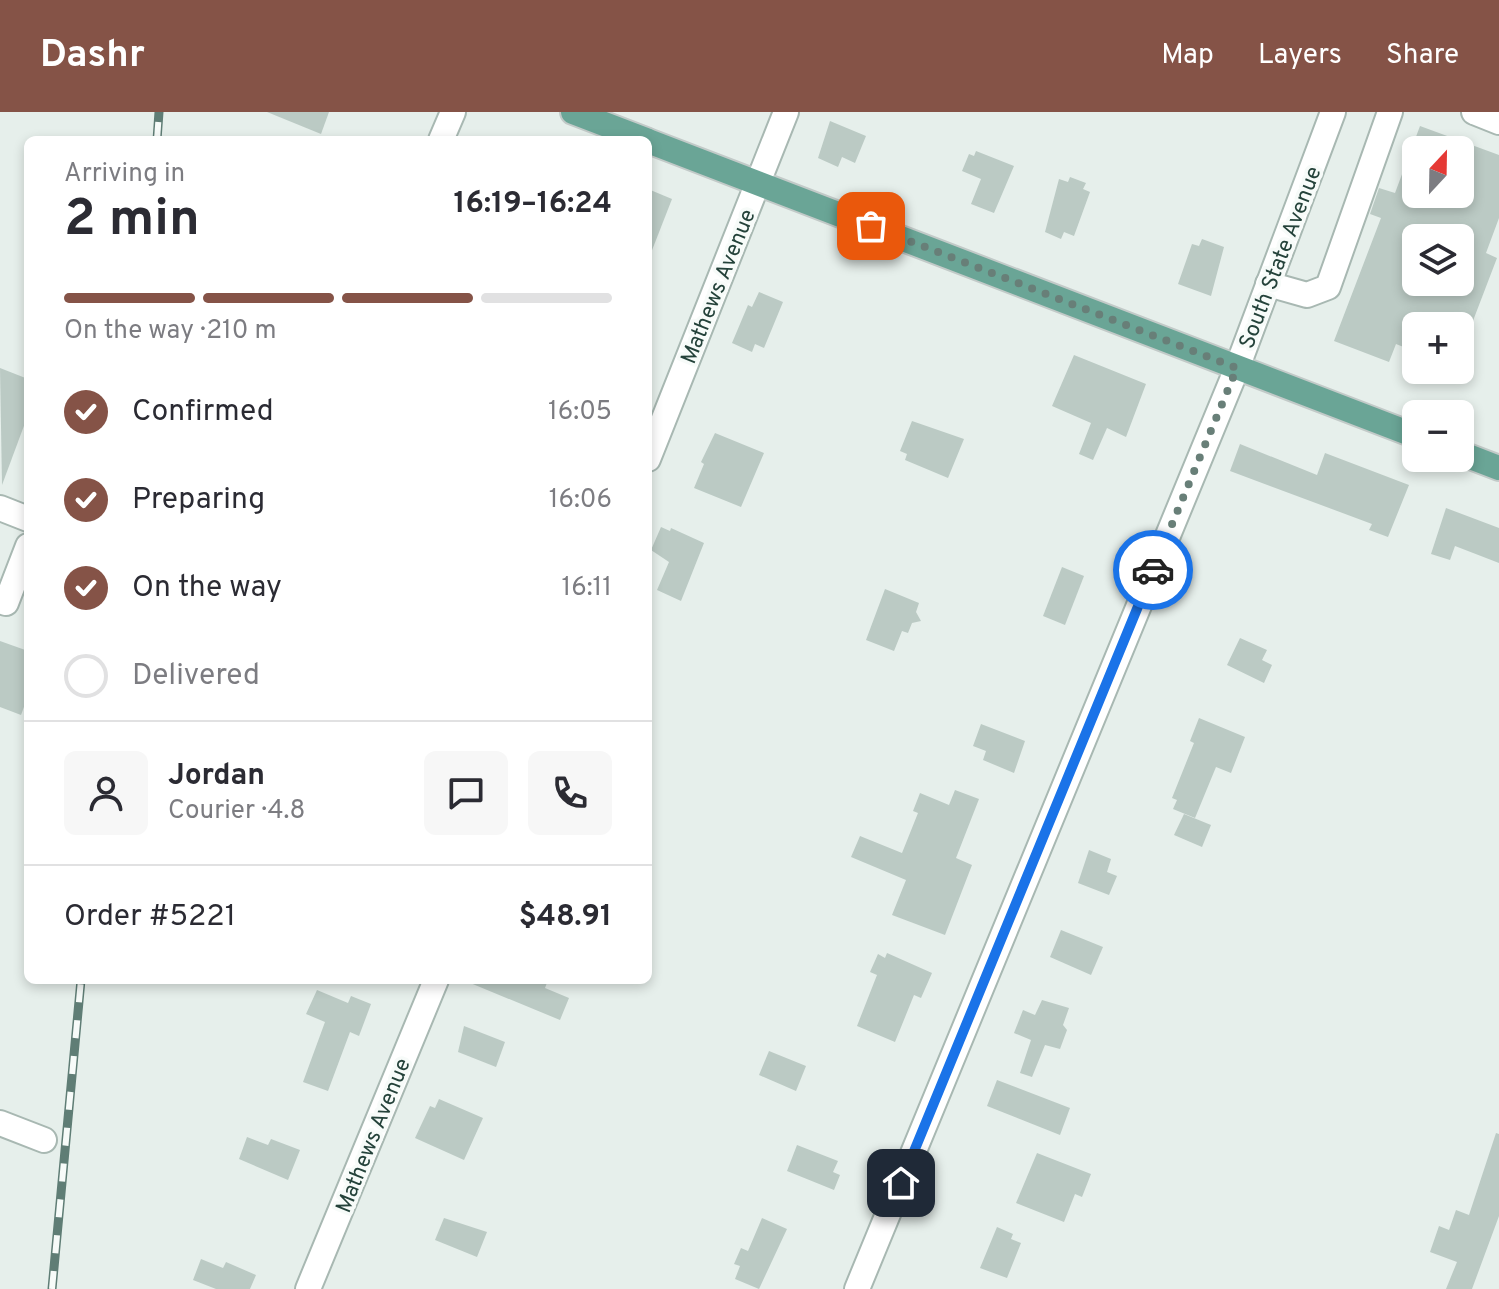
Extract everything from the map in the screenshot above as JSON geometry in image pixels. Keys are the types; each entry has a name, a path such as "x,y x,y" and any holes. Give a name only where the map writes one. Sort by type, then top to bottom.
{"main road":[{"path":"573,112 636,136"},
{"path":"652,142 1402,431"},
{"path":"1474,458 1499,468"}],"street":[{"path":"443,136 453,112"},
{"name":"Mathews Avenue","path":"652,449 786,112"},
{"name":"South State Avenue","path":"857,1289 1237,368 1333,112"},
{"path":"1268,284 1307,295 1328,287 1390,112"},
{"path":"1474,112 1499,122"},
{"path":"0,508 24,517"},
{"path":"0,601 6,603 24,556"},
{"name":"Mathews Avenue","path":"308,1289 434,984"},
{"path":"0,1123 44,1140"}],"building":[{"path":"267,112 329,112 321,134"},
{"path":"830,121 866,136 855,163 842,157 838,167 818,158"},
{"path":"1420,126 1447,136 1416,136"},
{"path":"1474,146 1499,155 1499,218 1486,253 1497,258 1474,318 1474,312 1402,312 1402,346 1396,344 1389,362 1334,341 1381,218 1370,214 1379,188 1395,193 1402,174 1402,208 1474,208"},
{"path":"976,151 1014,166 994,213 971,204 981,179 962,171 969,154 974,156"},
{"path":"1070,177 1086,183 1083,189 1090,192 1074,236 1064,232 1061,239 1045,232 1059,179 1068,182"},
{"path":"652,191 672,199 652,250"},
{"path":"1202,239 1224,247 1211,296 1178,284 1192,244 1199,246"},
{"path":"759,292 783,302 764,348 755,344 752,352 732,343 748,305 752,307"},
{"path":"1074,355 1146,384 1126,437 1107,428 1093,460 1079,454 1091,423 1052,406"},
{"path":"0,368 24,377 24,426 2,485"},
{"path":"912,421 964,439 948,478 905,460 907,454 900,451"},
{"path":"715,433 764,453 741,507 694,488 704,464 701,462"},
{"path":"1240,444 1317,475 1325,453 1409,485 1388,537 1369,530 1372,524 1230,471"},
{"path":"1446,508 1499,528 1499,563 1455,546 1450,560 1431,554"},
{"path":"661,527 670,531 671,528 704,543 681,601 657,590 669,562 652,548"},
{"path":"1062,567 1084,576 1065,625 1043,616"},
{"path":"885,589 919,603 916,612 921,621 912,623 908,633 902,631 894,651 866,640"},
{"path":"1240,638 1267,650 1262,660 1272,665 1264,683 1227,665"},
{"path":"0,641 24,650 24,707 21,715 0,707"},
{"path":"1199,718 1245,737 1231,773 1216,767 1195,818 1173,809 1177,800 1172,798 1194,743 1190,741"},
{"path":"981,724 1025,741 1014,773 983,760 986,751 973,746"},
{"path":"955,790 979,799 956,858 972,865 945,935 892,915 906,880 851,857 860,836 902,853 918,813 913,811 920,793 949,805"},
{"path":"1184,814 1211,825 1202,847 1174,835"},
{"path":"1089,850 1111,859 1107,872 1117,876 1109,895 1078,883"},
{"path":"1061,930 1103,947 1091,975 1050,957"},
{"path":"887,953 932,973 921,998 914,995 895,1042 857,1026 877,975 870,972 878,954 885,958"},
{"path":"473,984 546,984 545,988 569,998 560,1020"},
{"path":"317,990 348,1003 351,996 371,1004 359,1036 350,1032 328,1091 303,1082 325,1022 306,1014"},
{"path":"1042,1000 1069,1008 1063,1025 1067,1030 1060,1049 1045,1045 1032,1077 1020,1073 1031,1040 1014,1033 1023,1010 1035,1015"},
{"path":"464,1026 505,1042 496,1067 458,1052"},
{"path":"769,1051 806,1066 796,1091 759,1075"},
{"path":"997,1080 1070,1108 1060,1135 987,1106"},
{"path":"439,1099 483,1118 464,1160 415,1138 430,1106 435,1108"},
{"path":"1496,1133 1499,1134 1499,1216 1472,1289 1446,1289 1457,1262 1430,1252 1439,1226 1449,1230 1456,1210 1469,1215"},
{"path":"247,1137 268,1145 271,1139 300,1150 288,1180 239,1159"},
{"path":"797,1145 838,1161 833,1172 840,1175 834,1190 787,1171"},
{"path":"1037,1153 1091,1174 1082,1197 1075,1194 1064,1222 1016,1203"},
{"path":"444,1218 487,1232 477,1257 435,1240"},
{"path":"762,1218 787,1229 759,1289 735,1279 740,1266 734,1264 741,1248 748,1251"},
{"path":"997,1227 1013,1234 1011,1239 1021,1243 1007,1278 980,1268"},
{"path":"201,1259 223,1268 226,1262 256,1275 250,1289 216,1289 193,1280"}],"railway":[{"path":"157,136 159,112"},
{"path":"52,1289 81,984"}],"way so far":[{"path":"871,226 1237,368 1153,570"}],"route":[{"path":"901,1183 1153,570"}]}
